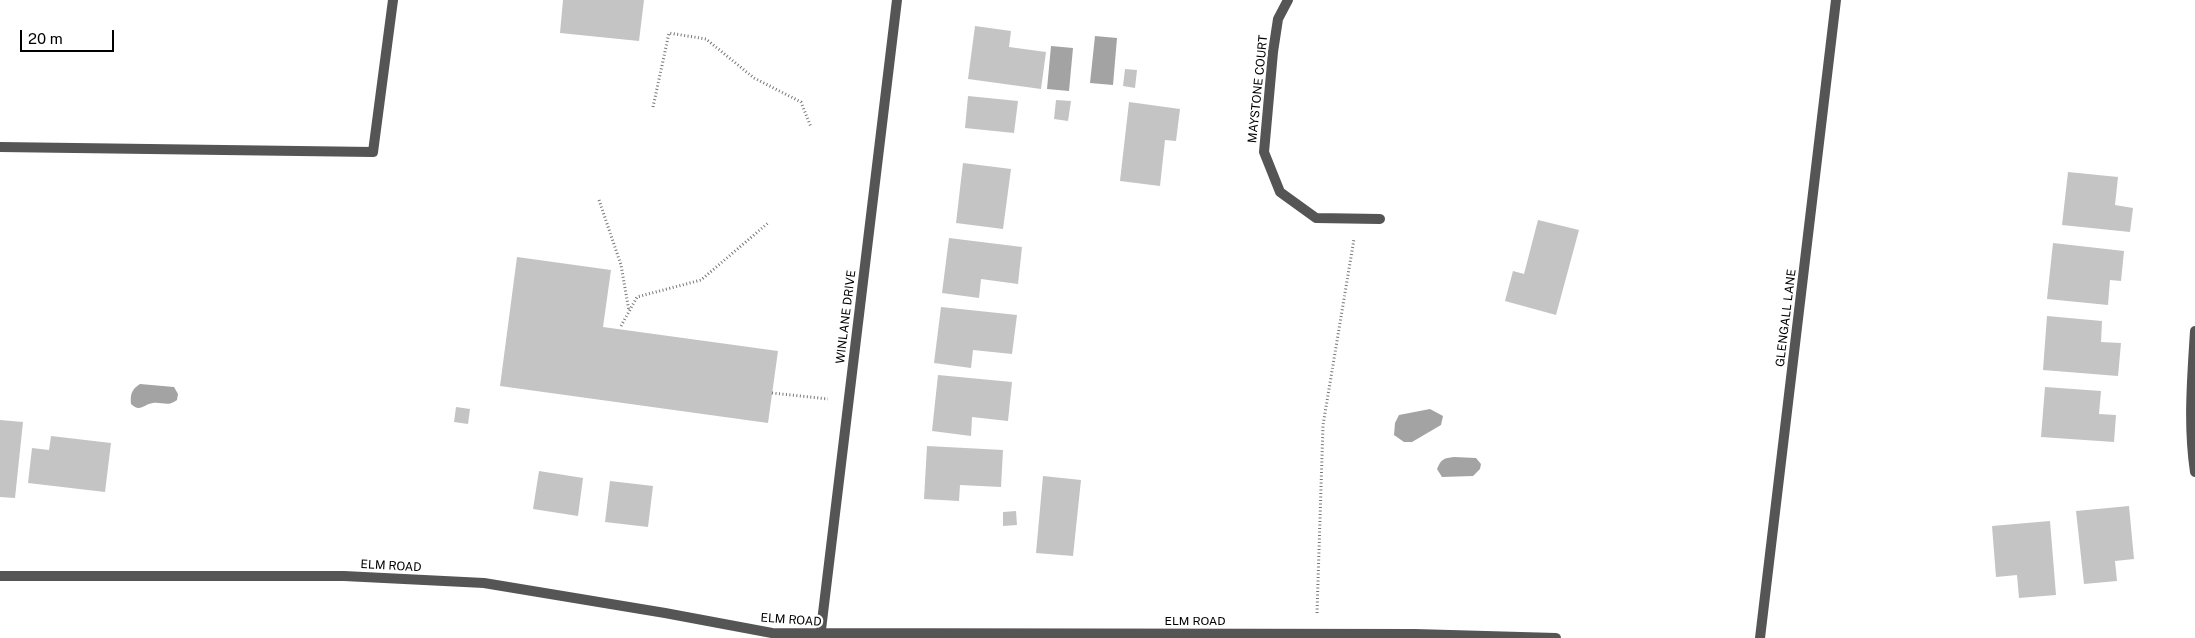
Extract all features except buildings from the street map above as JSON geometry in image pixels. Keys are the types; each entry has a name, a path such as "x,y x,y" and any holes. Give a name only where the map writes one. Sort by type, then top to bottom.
{"street":[{"path":"0,146 373,152 393,0"},
{"name":"WINLANE DRIVE","path":"820,636 897,0"},
{"name":"MAYSTONE COURT","path":"1288,0 1278,19 1273,52 1264,152 1280,192 1316,218 1380,219"},
{"name":"GLENGALL LANE","path":"1760,638 1836,0"},
{"path":"2195,332 2190,397 2192,452 2195,472"},
{"name":"ELM ROAD","path":"0,576 344,576 484,583 666,613 772,633 820,636 1415,634 1556,638"}],"path":[{"path":"653,107 669,33 706,39 754,78 801,102 811,126"},
{"path":"599,200 621,265 629,312"},
{"path":"1317,634 1323,425 1357,219"},
{"path":"621,326 637,298 701,280 768,223"},
{"path":"772,393 848,402"}],"shaded area":[{"path":"1095,36 1117,38 1113,85 1090,83"},
{"path":"1051,46 1073,48 1069,91 1047,89"},
{"path":"140,384 174,387 178,394 177,400 168,404 153,403 140,408 134,407 131,404 131,395 133,390"},
{"path":"1430,409 1443,416 1441,425 1412,442 1404,442 1394,435 1395,423 1399,415"},
{"path":"1454,457 1476,458 1481,464 1480,469 1473,476 1442,477 1437,469 1440,463 1445,459"}]}
